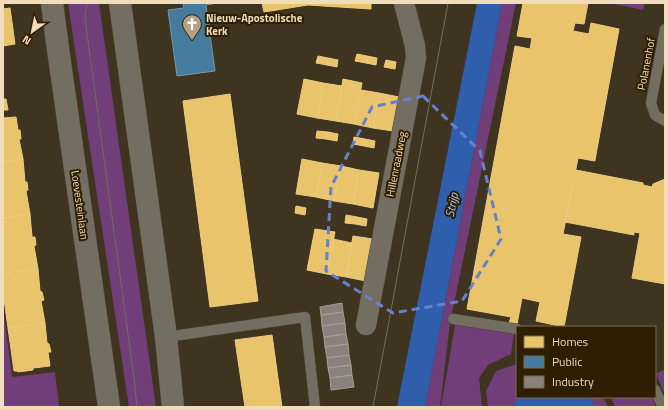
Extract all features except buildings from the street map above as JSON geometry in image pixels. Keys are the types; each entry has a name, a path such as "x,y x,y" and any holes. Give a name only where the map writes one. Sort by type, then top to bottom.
{"street":[{"name":"Loevesteinlaan","path":"52,3 109,407"},
{"path":"120,3 166,338 173,407"},
{"name":"Hillenraadweg","path":"366,325 416,58 415,46 404,3"}],"lane":[{"name":"Polanenhof","path":"665,29 651,102 655,115 665,122"},
{"path":"166,338 305,317 315,407"},
{"path":"453,319 516,329"},
{"path":"656,392 663,407"}],"highlighted area":[{"path":"423,96 480,151 501,239 462,301 393,313 326,271 331,187 372,107"}],"shaded area":[{"path":"68,3 99,3 156,407 129,407"},
{"path":"502,3 516,3 450,323 440,407 425,407"},
{"path":"610,3 645,3 643,10"},
{"path":"3,307 12,377 55,372 59,407 3,407"},
{"path":"455,325 514,334 511,354 488,365 479,378 482,407 441,407"},
{"path":"516,364 516,398 518,398 513,407 488,407 486,391 496,371"},
{"path":"665,369 665,395 656,374"},
{"path":"589,398 604,398 608,407 595,407"},
{"path":"611,398 652,398 656,407 615,407"}],"water":[{"name":"Strijp","path":"477,3 502,3 425,407 397,407"},
{"path":"518,398 589,398 595,407 513,407"}],"tram line":[{"path":"87,3 85,18 137,407"},
{"path":"373,407 448,3"}],"place":[{"name":"Nieuw-Apostolische Kerk","path":"192,41"}]}
